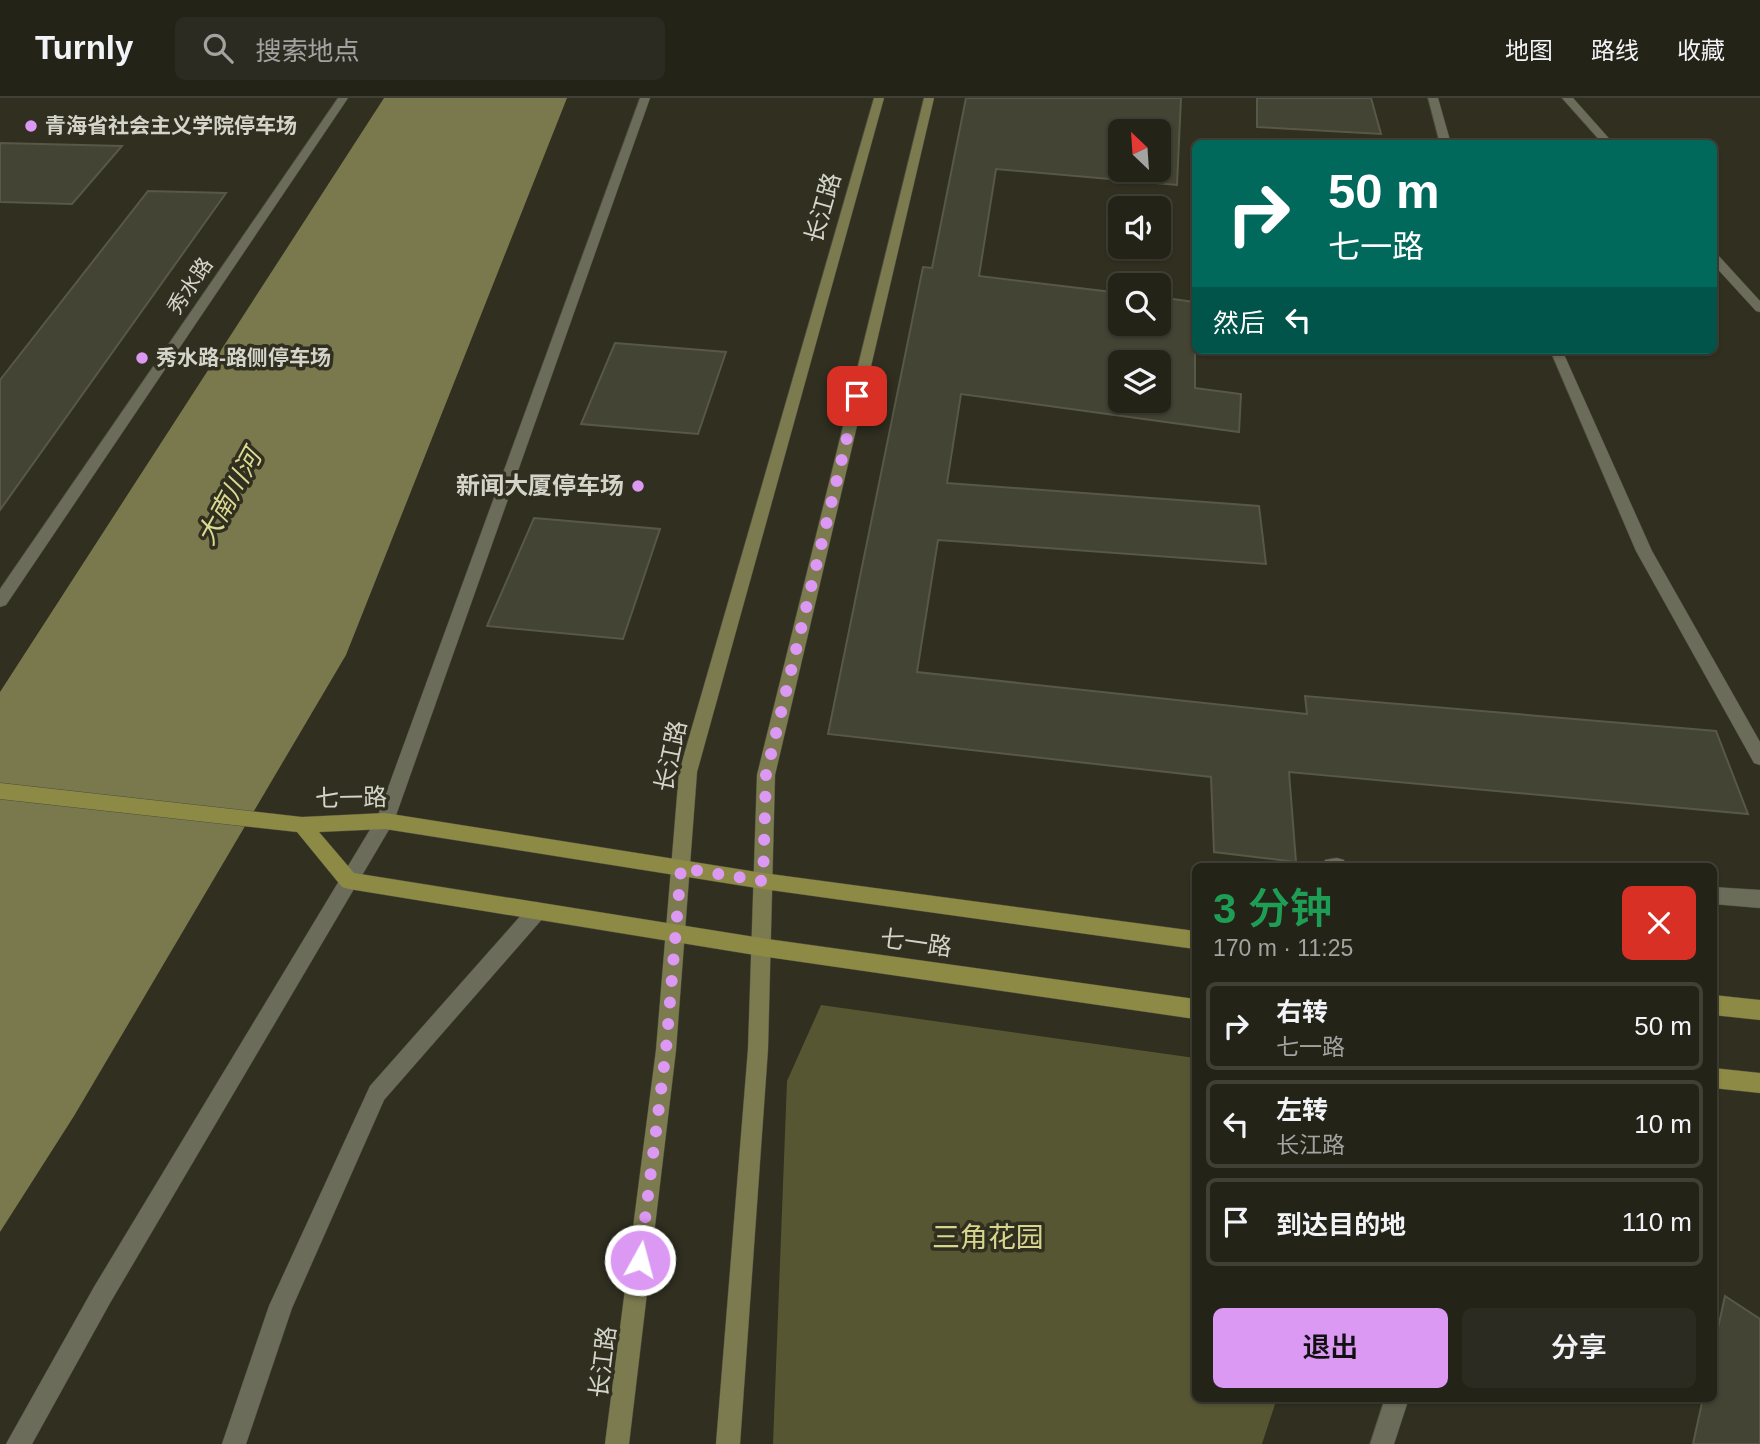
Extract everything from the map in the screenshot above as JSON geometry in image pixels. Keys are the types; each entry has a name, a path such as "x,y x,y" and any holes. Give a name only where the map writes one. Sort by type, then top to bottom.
{"main road":[{"name":"长江路","path":"617,1444 666,1050 688,772 879,98"},
{"path":"728,1444 758,1049 766,775 929,98"},
{"path":"0,791 302,825"},
{"name":"七一路","path":"302,825 384,821 763,881 1192,940"},
{"name":"七一路","path":"302,825 349,881 761,947 1192,1009"},
{"path":"1717,1005 1760,1010"},
{"path":"1717,1078 1760,1083"}],"street":[{"name":"秀水路","path":"0,601 343,98"},
{"path":"18,1444 102,1296 384,821 645,98"},
{"path":"1433,98 1445,140"},
{"path":"1567,98 1605,140"},
{"path":"1717,261 1760,308"},
{"path":"1558,354 1644,551 1760,758"},
{"path":"1717,895 1760,899"},
{"path":"234,1444 281,1306 377,1093 537,911"},
{"path":"1382,1444 1396,1402"}],"green space":[{"name":"三角花园","path":"821,1005 1192,1058 1192,1402 1276,1402 1262,1444 773,1444 787,1081"}],"water":[{"name":"大南川河","path":"384,98 567,98 346,655 74,1116 0,1232 0,692"}],"building":[{"path":"966,98 1181,98 1177,185 1143,182 1171,182 1171,119 1108,119 1108,179 996,169 979,276 1108,292 1108,336 1171,336 1171,299 1192,302 1195,388 1241,394 1239,432 961,394 947,483 1259,506 1266,564 938,540 917,672 1307,714 1305,696 1716,731 1748,814 1289,772 1296,862 1214,852 1211,777 828,734 923,267 932,268"},
{"path":"1257,98 1371,98 1381,134 1257,127"},
{"path":"0,143 122,146 72,204 0,202"},
{"path":"148,191 226,193 0,510 0,380"},
{"path":"615,343 726,352 698,434 581,424"},
{"path":"534,518 660,529 623,639 487,626"},
{"path":"1725,1296 1760,1319 1760,1444 1693,1444 1702,1402 1717,1402 1717,1333"}],"place":[{"name":"青海省社会主义学院停车场","path":"31,126"},
{"name":"秀水路-路侧停车场","path":"142,358"},
{"name":"新闻大厦停车场","path":"638,486"}],"route":[{"path":"640,1260 666,1050 681,868 763,881 766,775 857,396"}]}
